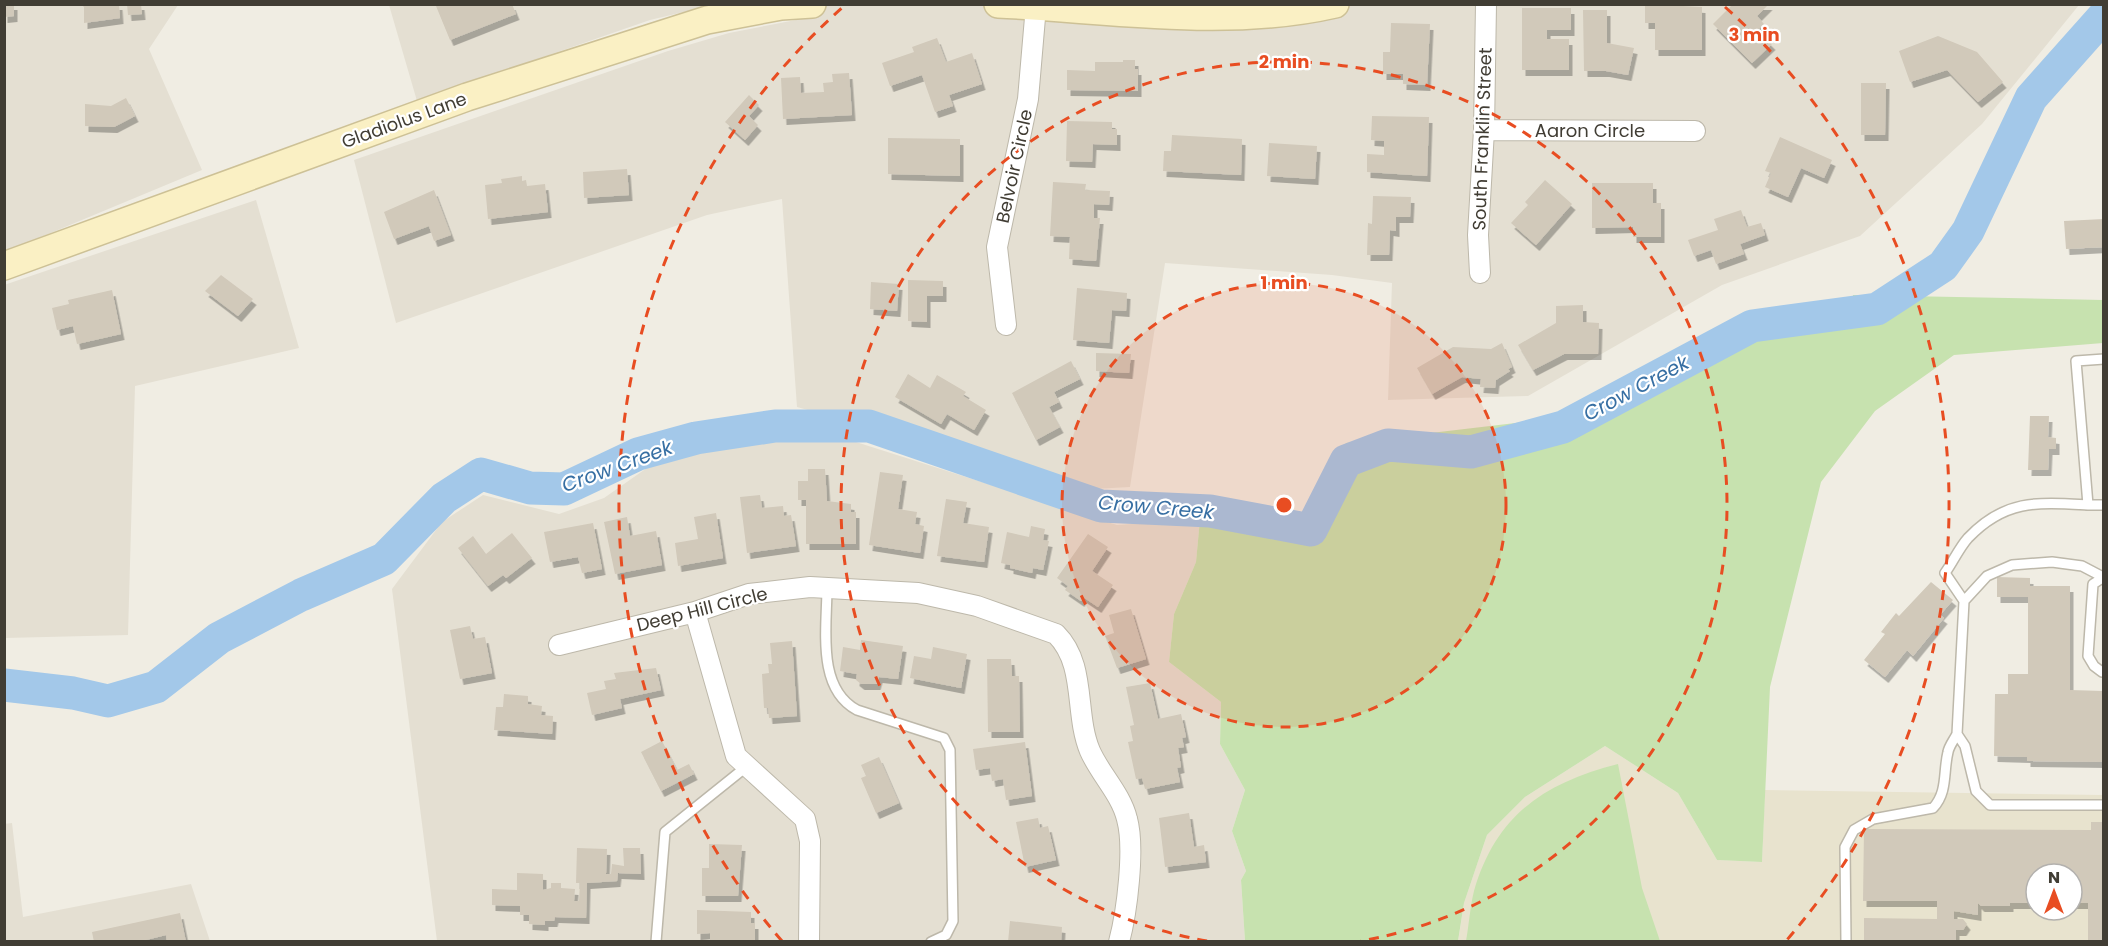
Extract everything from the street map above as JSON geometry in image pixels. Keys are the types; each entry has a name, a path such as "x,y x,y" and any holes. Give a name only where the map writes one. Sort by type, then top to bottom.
{"street":[{"name":"Gladiolus Lane","path":"4,266 467,97 707,20 781,5 812,4"},
{"path":"998,4 1193,15 1268,14 1335,4"},
{"name":"South Franklin Street","path":"1480,273 1478,235 1484,130 1486,4"},
{"name":"Belvoir Circle","path":"1006,325 997,248 1028,99 1036,6"},
{"name":"Aaron Circle","path":"1484,130 1695,131"},
{"name":"Deep Hill Circle","path":"559,645 695,612 748,594 827,587 918,592 977,606 1056,634 1064,643 1074,663 1090,749 1127,819 1130,847 1119,942"},
{"path":"695,612 736,756 805,819 810,841 809,942"}],"lane":[{"path":"2088,505 2076,361 2103,359"},
{"path":"1846,942 1845,847 1854,830 1873,819 1933,808 1939,801 1945,782 1948,750 1957,735 1964,601 1945,573 1968,539 2006,508 2053,503 2103,505"},
{"path":"1964,601 1987,576 2012,565 2052,562 2082,566 2103,577 2093,584 2088,656 2094,666 2102,672"},
{"path":"827,587 828,666 835,692 843,703 857,710 944,738 950,750 953,921 946,934 931,942"},
{"path":"1957,735 1965,747 1976,791 1990,805 2103,805"},
{"path":"656,942 665,832 746,767"}],"shaded area":[{"path":"5,5 178,5 149,49 202,170 5,252"},
{"path":"389,5 713,5 650,20 417,101"},
{"path":"795,5 2079,5 1982,124 1860,236 1722,285 1528,396 1388,400 1392,283 1332,275 1165,263 1130,487 1094,489 797,407 782,199 707,215 396,323 354,160 668,51 729,33 796,20"},
{"path":"256,200 299,348 135,386 128,635 5,638 4,285"},
{"path":"802,436 856,442 1117,525 1200,519 1196,562 1174,614 1169,662 1221,702 1220,744 1245,790 1232,831 1246,871 1241,880 1245,941 437,941 392,589 442,522 483,495 559,514 604,498 654,463 714,446"},
{"path":"1605,746 1678,793 1717,860 1762,862 1765,790 2103,795 2103,941 1458,942 1464,903 1487,835 1525,797"},
{"path":"12,823 23,917 191,884 210,941 5,941 4,824"}],"green space":[{"path":"1853,295 2103,300 2103,343 1954,355 1875,411 1821,482 1770,687 1762,862 1717,860 1678,793 1605,746 1525,797 1487,835 1464,903 1458,941 1245,941 1241,880 1246,871 1232,831 1245,790 1220,744 1221,702 1169,662 1174,614 1196,562 1200,519 1310,524 1346,443 1574,416 1724,334 1852,316"},
{"path":"1618,764 1642,888 1660,941 1466,941 1471,903 1483,865 1495,842 1510,822 1526,806 1546,792 1567,781"}],"building":[{"path":"4,4 14,4 14,16 4,17"},
{"path":"81,4 119,4 120,18 84,23 84,7"},
{"path":"127,4 141,4 142,14 128,15"},
{"path":"440,4 512,4 516,14 450,40 436,6"},
{"path":"1645,4 1702,7 1702,50 1655,50 1655,23 1645,23"},
{"path":"1733,4 1769,4 1757,16 1764,24 1758,30 1772,44 1752,63 1713,24"},
{"path":"1522,8 1571,8 1571,30 1547,30 1547,39 1569,39 1569,70 1522,70"},
{"path":"1583,10 1607,10 1607,43 1634,48 1628,75 1606,71 1584,71"},
{"path":"1391,23 1430,24 1427,85 1403,84 1403,74 1383,74 1383,52 1390,52"},
{"path":"1938,36 1977,52 2003,82 1978,102 1947,70 1910,82 1899,51"},
{"path":"937,38 946,62 972,53 982,84 949,95 953,106 935,112 922,75 890,86 882,63 914,52 912,47"},
{"path":"1123,60 1135,60 1135,69 1138,69 1138,91 1067,90 1067,70 1095,71 1095,62 1123,62"},
{"path":"849,73 852,115 783,119 781,78 800,77 801,93 824,92 823,83 833,82 832,74"},
{"path":"1861,83 1886,83 1885,135 1861,135"},
{"path":"749,95 759,105 749,116 758,125 745,140 725,122"},
{"path":"126,98 135,116 114,127 85,126 85,104 111,106"},
{"path":"1372,116 1429,117 1427,176 1367,172 1367,154 1384,155 1384,141 1371,140"},
{"path":"1067,121 1112,122 1112,129 1117,129 1117,145 1093,144 1092,162 1066,161"},
{"path":"1172,135 1242,139 1241,175 1163,171 1164,151 1171,151"},
{"path":"1780,137 1832,160 1824,178 1801,168 1788,197 1765,187 1771,173 1765,171"},
{"path":"888,138 960,139 960,176 888,174"},
{"path":"1269,143 1317,146 1315,179 1267,176"},
{"path":"627,169 629,195 584,198 583,172"},
{"path":"522,176 522,181 526,180 527,186 545,184 548,212 488,219 485,185 502,183 501,179"},
{"path":"1545,180 1572,204 1536,245 1511,223 1528,205 1525,202"},
{"path":"1053,182 1086,184 1085,190 1110,191 1109,205 1094,204 1094,218 1100,218 1096,261 1069,259 1070,237 1050,236"},
{"path":"1592,183 1653,183 1653,203 1661,203 1661,237 1633,237 1633,227 1592,228"},
{"path":"434,190 451,235 434,241 429,226 394,239 384,212"},
{"path":"1373,196 1411,197 1410,217 1396,217 1396,231 1390,230 1389,255 1367,255 1368,223 1372,224"},
{"path":"1741,210 1747,227 1761,223 1765,235 1740,244 1744,254 1716,264 1711,250 1694,256 1688,240 1718,230 1714,219"},
{"path":"2104,219 2104,247 2066,249 2064,221"},
{"path":"221,275 253,299 238,316 205,291"},
{"path":"908,280 943,281 943,296 927,296 927,322 908,321"},
{"path":"871,282 899,284 897,311 870,309"},
{"path":"1077,288 1127,293 1126,311 1112,310 1109,343 1073,340"},
{"path":"112,290 121,334 77,344 73,326 57,330 52,308 69,304 68,300"},
{"path":"1583,305 1583,322 1599,323 1598,354 1564,354 1533,370 1518,345 1556,323 1556,306"},
{"path":"1502,343 1512,367 1508,369 1510,371 1496,380 1495,388 1480,387 1481,379 1462,377 1432,394 1417,368 1453,347 1491,349"},
{"path":"1096,353 1131,354 1129,373 1096,371"},
{"path":"1071,361 1080,379 1054,392 1059,402 1049,407 1060,427 1036,440 1012,393"},
{"path":"908,374 930,388 937,375 966,392 963,396 986,410 974,430 947,414 941,424 895,397"},
{"path":"2030,416 2049,416 2048,437 2056,438 2056,449 2049,449 2048,470 2028,470"},
{"path":"808,469 825,469 827,501 851,504 851,512 856,512 856,544 806,544 806,500 798,500 798,481 808,481"},
{"path":"880,472 903,475 898,509 917,512 915,524 924,526 920,553 869,545"},
{"path":"760,495 762,508 783,506 784,516 791,515 796,546 747,553 740,497"},
{"path":"946,499 967,502 963,523 989,527 984,562 937,556"},
{"path":"716,513 723,558 678,566 675,543 698,539 694,517"},
{"path":"627,517 630,536 656,531 662,565 615,574 604,522"},
{"path":"593,523 602,569 582,573 578,557 550,562 544,532"},
{"path":"1031,526 1045,529 1043,540 1049,541 1043,570 1033,568 1032,573 1010,568 1010,565 1001,563 1007,532 1029,537"},
{"path":"512,533 532,558 506,578 503,575 488,586 458,548 473,536 486,554"},
{"path":"1088,534 1108,547 1092,571 1113,585 1098,607 1083,597 1081,601 1065,590 1068,586 1057,578"},
{"path":"1997,577 2030,578 2030,586 2070,586 2070,690 2104,691 2104,762 2027,761 2027,757 1994,756 1995,694 2008,694 2008,674 2028,674 2028,597 1997,597"},
{"path":"1931,582 1953,600 1940,615 1944,618 1913,656 1907,650 1885,677 1864,660 1885,634 1881,632 1896,613 1899,616"},
{"path":"1131,609 1146,659 1117,668 1105,636 1114,633 1109,615"},
{"path":"470,626 473,639 485,637 492,673 460,679 450,630"},
{"path":"861,640 903,646 898,679 879,677 877,684 861,684 856,680 857,674 840,671 843,647 860,650"},
{"path":"792,641 797,716 769,718 768,708 764,708 762,674 769,673 768,664 772,664 770,643"},
{"path":"933,647 967,654 961,688 910,678 914,656 931,659"},
{"path":"987,659 1011,659 1012,676 1019,676 1020,732 988,732"},
{"path":"656,668 661,690 620,699 622,708 592,715 587,693 606,689 604,681 616,679 614,673"},
{"path":"1150,683 1158,719 1181,714 1186,737 1182,738 1184,747 1178,748 1181,767 1177,768 1180,782 1145,789 1142,778 1136,779 1128,742 1133,741 1130,726 1134,725 1126,687"},
{"path":"504,694 528,696 528,704 542,706 541,715 553,716 552,734 494,730 496,707 503,707"},
{"path":"662,741 677,770 689,764 694,774 661,791 641,752"},
{"path":"1025,742 1032,796 1006,800 1003,779 992,781 990,768 976,770 973,749"},
{"path":"879,757 899,803 876,813 861,778 866,776 861,765"},
{"path":"1189,813 1194,847 1204,845 1206,862 1165,867 1159,818"},
{"path":"1038,818 1040,828 1048,826 1056,860 1025,867 1016,822"},
{"path":"2091,822 2104,822 2104,942 2088,942 2088,903 2084,903 2084,862 2024,862 2024,903 2010,903 2010,906 1981,906 1978,903 1978,915 1954,911 1954,919 1963,919 1967,924 1963,930 1956,930 1956,942 1864,942 1864,918 1937,919 1937,901 1863,901 1864,829 2091,830"},
{"path":"709,844 742,845 738,896 702,896 702,868 709,868"},
{"path":"577,848 607,849 606,874 611,874 612,864 624,866 623,848 640,848 641,874 618,873 617,881 587,883 586,918 555,917 554,921 545,921 545,925 529,924 529,915 520,915 520,906 492,905 492,889 517,890 517,873 543,874 543,890 551,888 551,883 561,883 561,888 575,889 574,901 579,901 580,883 576,883"},
{"path":"697,910 751,912 751,923 755,923 755,942 710,942 710,933 697,934"},
{"path":"180,913 186,942 167,942 166,935 138,942 94,942 92,932"},
{"path":"1010,921 1062,927 1061,942 1008,942"}],"waterway":[{"name":"Crow Creek","path":"4,685 73,693 108,701 156,687 219,638 301,595 384,559 444,498 481,474 530,488 564,489 638,454 696,438 775,426 869,426 1101,506 1210,511 1311,530 1346,461 1388,445 1471,452 1563,427 1752,326 1877,309 1943,266 1968,231 2031,98 2104,16"}]}
